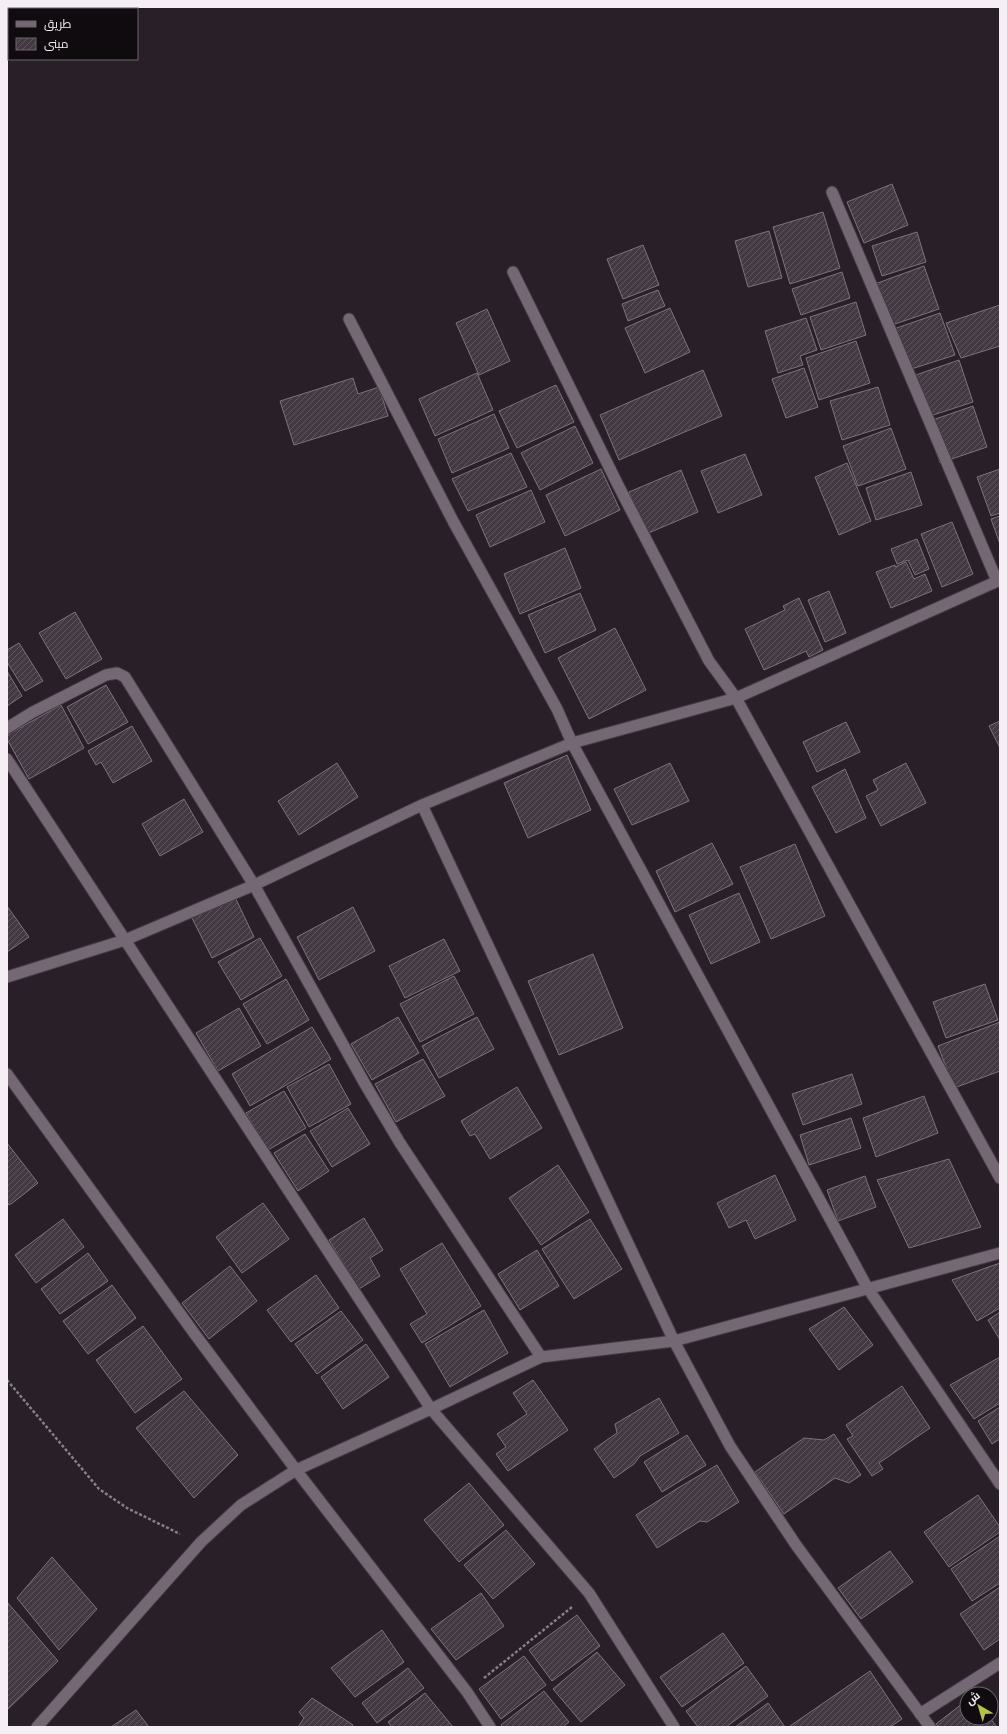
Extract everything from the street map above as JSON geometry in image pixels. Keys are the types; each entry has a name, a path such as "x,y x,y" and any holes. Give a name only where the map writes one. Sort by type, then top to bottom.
{"street":[{"path":"7,977 125,940 254,885 422,805 572,743 736,698 999,580 832,192"},
{"path":"514,272 618,485 709,661 736,698 1000,1178"},
{"path":"349,319 454,521 557,709 572,743 867,1287 1000,1484"},
{"path":"7,728 33,712 106,675 117,673 125,677 254,885 365,1084 400,1143 541,1357"},
{"path":"7,759 432,1410 589,1593 674,1727"},
{"path":"422,805 674,1341 730,1446 796,1545 930,1727"},
{"path":"7,1074 194,1333 296,1470 467,1692 490,1727"},
{"path":"37,1727 201,1542 240,1505 296,1470 432,1410 541,1357 674,1341 867,1287 1000,1253"},
{"path":"920,1714 1000,1663"}],"path":[{"path":"7,1380 99,1489 133,1512 160,1526 201,1542"},
{"path":"467,1692 589,1593"}],"building":[{"path":"892,184 908,225 864,243 847,202"},
{"path":"823,212 840,268 790,284 773,227"},
{"path":"769,231 782,278 748,287 735,241"},
{"path":"917,232 926,262 882,276 872,246"},
{"path":"643,245 659,285 623,299 607,259"},
{"path":"924,266 939,309 889,326 875,284"},
{"path":"842,272 850,298 801,315 792,289"},
{"path":"658,290 665,306 628,321 622,304"},
{"path":"856,302 866,335 821,350 810,317"},
{"path":"1000,305 1000,346 961,358 946,323"},
{"path":"670,308 690,352 645,373 625,328"},
{"path":"487,309 510,361 479,375 456,323"},
{"path":"940,313 955,355 905,371 888,331"},
{"path":"806,318 817,350 800,356 803,365 778,373 765,331"},
{"path":"856,341 870,383 819,400 806,358"},
{"path":"959,360 973,402 924,418 910,377"},
{"path":"804,368 818,407 786,418 772,379"},
{"path":"703,370 722,416 619,460 600,415"},
{"path":"477,373 493,410 435,436 419,399"},
{"path":"353,378 358,394 379,387 388,416 294,445 280,401"},
{"path":"556,385 574,422 517,448 499,411"},
{"path":"878,387 890,425 842,440 830,401"},
{"path":"973,406 987,447 940,463 927,422"},
{"path":"494,414 509,448 452,473 438,439"},
{"path":"575,426 593,463 540,490 521,453"},
{"path":"891,428 906,469 858,486 843,446"},
{"path":"511,453 527,487 468,511 452,479"},
{"path":"745,454 762,495 718,513 701,471"},
{"path":"847,463 871,521 839,535 815,477"},
{"path":"601,469 620,510 565,536 546,495"},
{"path":"1000,469 1000,513 991,516 977,477"},
{"path":"681,470 698,512 646,534 629,492"},
{"path":"911,472 922,505 876,520 866,488"},
{"path":"531,490 545,522 490,547 476,515"},
{"path":"1000,516 1000,544 991,519"},
{"path":"952,522 973,574 942,587 921,534"},
{"path":"917,539 929,569 915,575 908,560 897,564 891,549"},
{"path":"565,548 581,588 520,614 504,574"},
{"path":"906,562 914,579 925,574 932,591 891,608 876,572 895,565 895,567"},
{"path":"829,591 846,633 825,642 808,600"},
{"path":"580,593 596,630 545,653 528,615"},
{"path":"799,598 823,650 809,657 806,651 764,670 745,629 785,610 783,606"},
{"path":"75,612 102,659 66,679 39,633"},
{"path":"615,628 646,690 589,719 558,658"},
{"path":"19,643 43,681 25,691 7,662 7,650"},
{"path":"7,671 22,696 7,706"},
{"path":"106,685 128,722 88,744 67,707"},
{"path":"61,705 84,748 29,779 7,739 7,735"},
{"path":"1000,721 1000,748 989,726"},
{"path":"846,722 860,752 817,772 803,742"},
{"path":"132,726 152,761 113,783 101,762 96,765 88,751"},
{"path":"567,755 591,810 528,838 504,783"},
{"path":"337,763 358,797 299,835 278,801"},
{"path":"670,763 689,801 632,825 614,789"},
{"path":"906,763 926,803 881,826 866,796 878,790 873,780"},
{"path":"845,769 866,818 836,833 812,787"},
{"path":"184,799 203,832 160,856 142,824"},
{"path":"712,843 733,884 675,912 656,871"},
{"path":"795,844 825,916 771,939 740,867"},
{"path":"739,893 760,942 711,964 689,915"},
{"path":"234,895 254,937 212,958 191,916"},
{"path":"7,906 29,937 7,952"},
{"path":"353,907 375,951 319,980 297,937"},
{"path":"260,938 282,976 241,1000 218,962"},
{"path":"444,939 460,971 405,998 389,966"},
{"path":"593,954 623,1028 559,1055 528,981"},
{"path":"454,976 474,1014 420,1042 400,1004"},
{"path":"286,979 309,1020 267,1044 243,1004"},
{"path":"985,984 998,1020 946,1038 933,1002"},
{"path":"239,1008 261,1046 218,1071 196,1033"},
{"path":"398,1017 419,1053 372,1080 351,1044"},
{"path":"477,1017 494,1049 439,1078 422,1046"},
{"path":"1000,1022 1000,1071 954,1088 938,1046"},
{"path":"312,1027 331,1059 250,1106 232,1074"},
{"path":"423,1059 445,1096 396,1122 375,1084"},
{"path":"329,1064 351,1104 309,1127 287,1087"},
{"path":"852,1074 862,1104 803,1125 792,1094"},
{"path":"517,1087 542,1128 490,1159 475,1134 470,1136 461,1121"},
{"path":"284,1091 306,1128 268,1150 246,1113"},
{"path":"924,1096 938,1133 876,1157 863,1118"},
{"path":"348,1108 370,1144 332,1167 310,1131"},
{"path":"851,1118 861,1148 809,1165 800,1135"},
{"path":"305,1134 329,1171 298,1191 274,1153"},
{"path":"7,1143 38,1183 11,1204 7,1205"},
{"path":"949,1159 981,1227 909,1248 877,1180"},
{"path":"558,1165 589,1212 541,1245 509,1198"},
{"path":"775,1175 796,1220 755,1239 746,1220 729,1228 717,1203"},
{"path":"865,1176 876,1207 838,1221 827,1190"},
{"path":"263,1203 289,1239 242,1273 216,1237"},
{"path":"364,1218 383,1250 370,1258 380,1276 359,1289 329,1240"},
{"path":"63,1219 84,1247 36,1283 15,1255"},
{"path":"590,1219 622,1269 574,1299 542,1249"},
{"path":"442,1243 481,1306 422,1343 410,1324 427,1314 400,1269"},
{"path":"537,1250 559,1286 520,1310 498,1274"},
{"path":"88,1253 108,1281 60,1314 41,1289"},
{"path":"1000,1263 1000,1308 977,1321 952,1280"},
{"path":"230,1266 257,1301 209,1339 182,1303"},
{"path":"316,1275 339,1308 291,1342 267,1310"},
{"path":"112,1285 136,1318 88,1354 63,1321"},
{"path":"844,1307 873,1345 839,1370 809,1329"},
{"path":"484,1310 508,1353 450,1387 425,1344"},
{"path":"341,1311 363,1340 317,1374 295,1344"},
{"path":"1000,1312 1000,1340 988,1320"},
{"path":"143,1326 182,1379 135,1413 96,1360"},
{"path":"366,1344 389,1377 343,1409 321,1377"},
{"path":"1000,1357 1000,1403 974,1419 950,1385"},
{"path":"533,1380 568,1430 508,1471 496,1454 506,1447 497,1434 527,1414 513,1393"},
{"path":"902,1386 930,1428 879,1463 883,1469 872,1476 847,1439 853,1436 846,1425"},
{"path":"184,1391 238,1455 194,1498 136,1428"},
{"path":"659,1398 679,1433 640,1456 634,1464 614,1478 594,1449 617,1433 615,1424"},
{"path":"1000,1407 1000,1439 992,1444 978,1421"},
{"path":"834,1434 861,1475 849,1483 835,1478 784,1514 755,1472 804,1438 824,1440"},
{"path":"687,1435 706,1465 662,1492 644,1462"},
{"path":"717,1465 739,1502 707,1522 700,1521 657,1548 636,1515"},
{"path":"469,1483 504,1525 459,1562 424,1520"},
{"path":"978,1495 1000,1527 1000,1532 949,1567 924,1532"},
{"path":"506,1530 535,1564 493,1599 464,1565"},
{"path":"1000,1536 1000,1583 972,1601 951,1569"},
{"path":"890,1551 913,1582 861,1619 838,1588"},
{"path":"52,1557 97,1609 59,1650 17,1598"},
{"path":"1000,1587 1000,1639 984,1650 960,1614"},
{"path":"481,1593 504,1626 456,1660 431,1629"},
{"path":"7,1602 58,1661 7,1710"},
{"path":"577,1615 600,1646 552,1681 529,1650"},
{"path":"382,1630 404,1662 355,1697 331,1668"},
{"path":"723,1633 744,1663 682,1707 660,1677"},
{"path":"597,1652 625,1685 581,1722 553,1689"},
{"path":"524,1656 546,1685 501,1719 479,1689"},
{"path":"746,1666 768,1696 726,1727 698,1727 686,1711"},
{"path":"408,1668 424,1688 377,1723 362,1703"},
{"path":"870,1671 902,1719 890,1727 790,1727 790,1726"},
{"path":"544,1691 569,1722 563,1727 503,1727 501,1725"},
{"path":"425,1693 453,1727 392,1727 388,1722"},
{"path":"312,1698 353,1725 352,1727 298,1727 304,1718 299,1712"},
{"path":"768,1703 785,1727 735,1727"},
{"path":"959,1706 959,1726 997,1727 939,1727 936,1724"},
{"path":"136,1710 149,1727 111,1727"}]}
